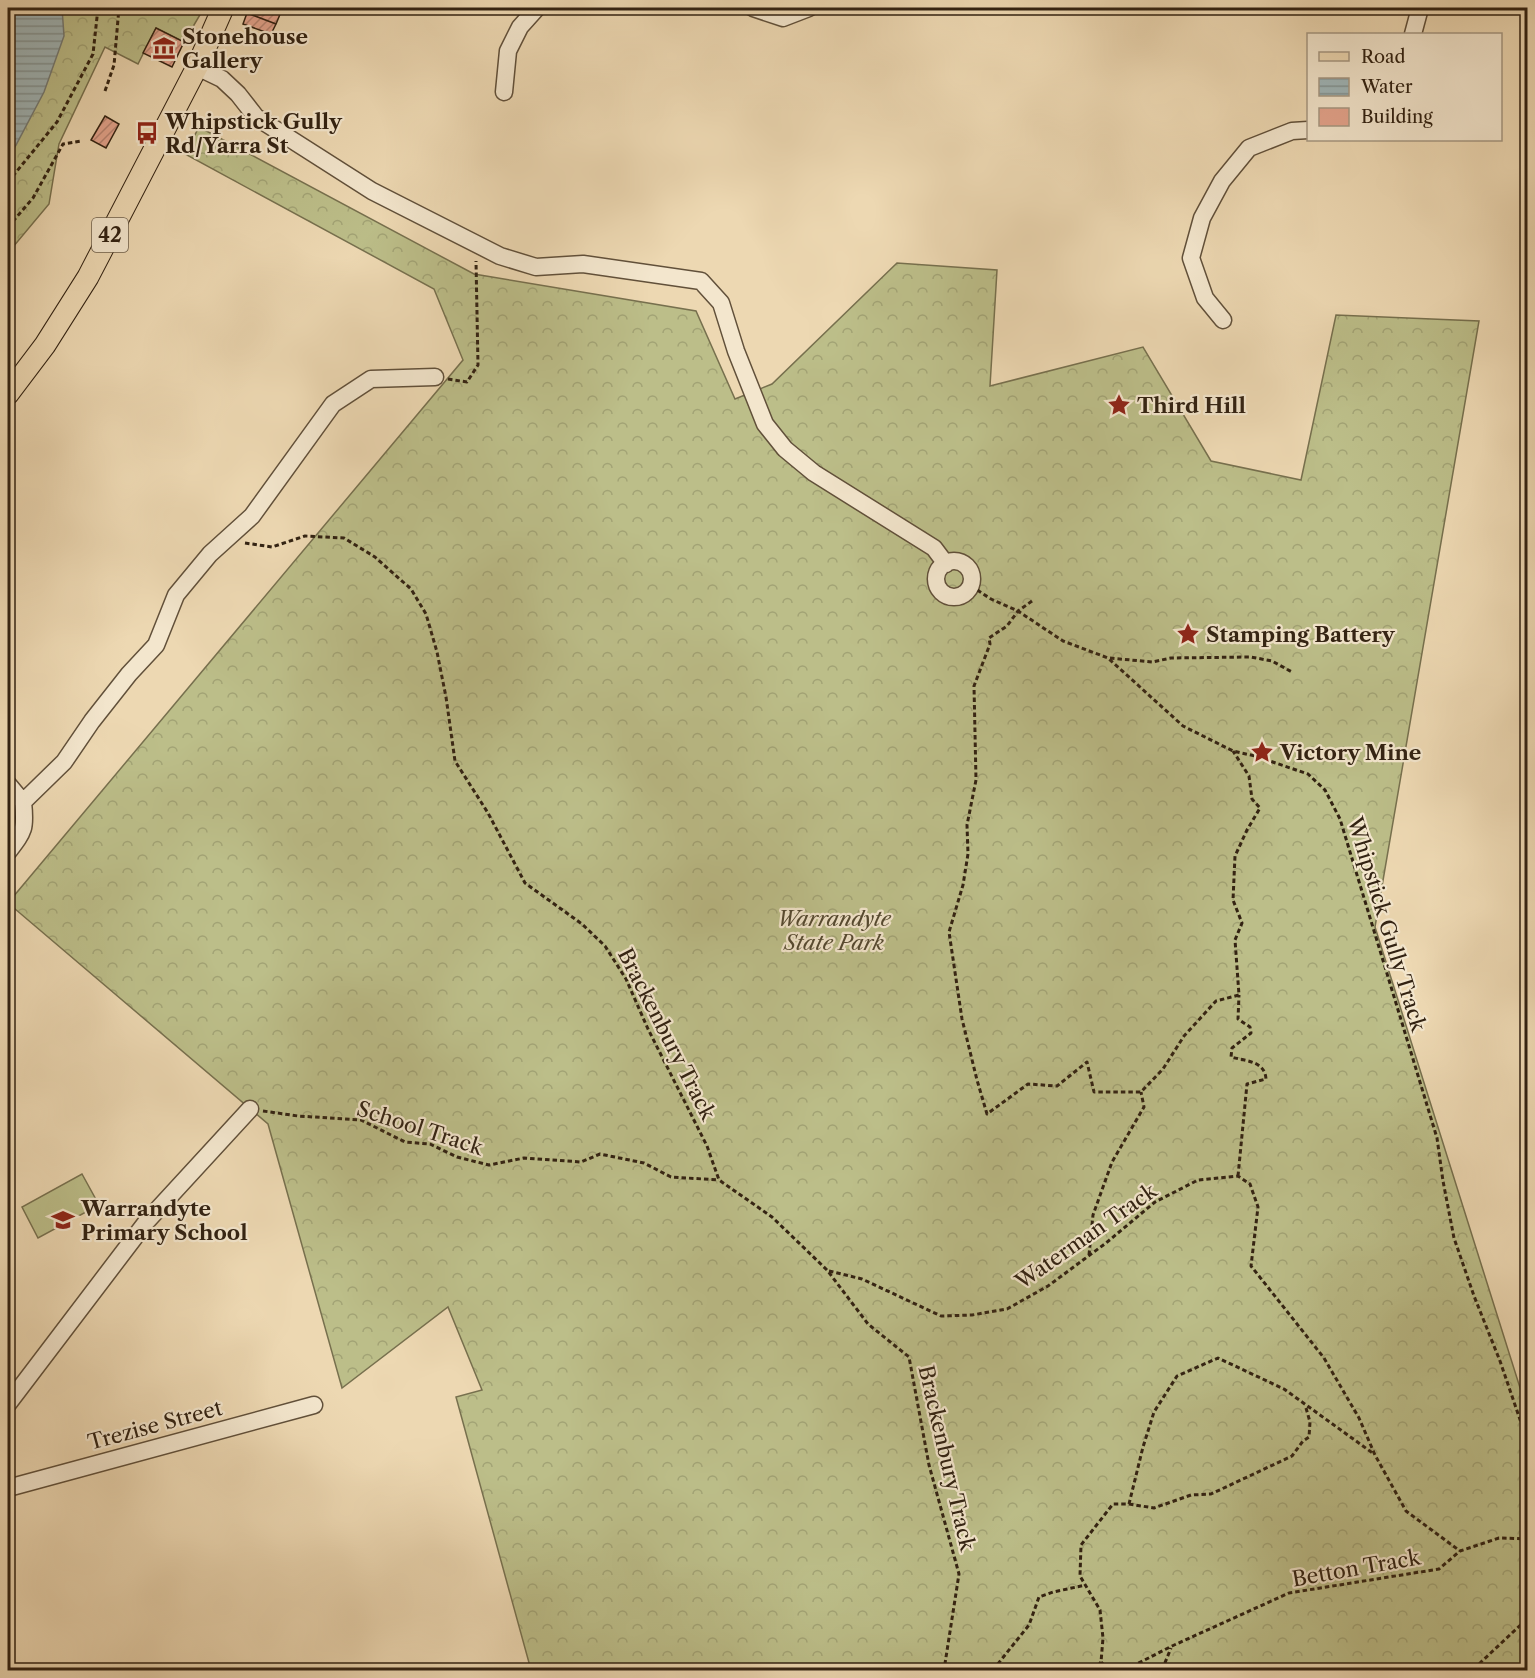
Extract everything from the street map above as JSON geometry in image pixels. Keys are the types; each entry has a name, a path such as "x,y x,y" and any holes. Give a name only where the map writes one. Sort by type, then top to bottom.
{"main road":[{"name":"42","path":"8,394 45,345 88,277 197,67 223,8"}],"street":[{"path":"504,92 508,51 520,27 537,8"},
{"path":"753,8 783,18 809,8"},
{"path":"1413,33 1420,8"},
{"path":"197,67 222,79 238,94 256,117 372,191 500,256 536,267 583,264 701,281 721,303 736,351 765,424 785,449 814,473 934,548 945,564"},
{"path":"1224,320 1205,298 1191,258 1202,218 1222,181 1250,148 1292,131 1307,130"},
{"path":"23,801 64,762 92,721 129,674 156,645 176,595 210,554 252,516 333,404 371,379 435,377"},
{"path":"956,561 966,566 972,575 971,586 968,592 957,598 940,591 936,579 940,567 956,561"},
{"path":"8,784 23,801 26,822 20,836 8,852"},
{"path":"8,1404 147,1221 250,1108"},
{"name":"Trezise Street","path":"8,1488 314,1405"}],"path":[{"path":"8,182 57,122 83,74 93,54 98,8"},
{"path":"105,91 114,65 119,8"},
{"path":"8,228 33,198 63,144 81,141"},
{"path":"435,377 467,382 478,365 476,244"},
{"name":"Brackenbury Track","path":"224,541 272,547 305,536 344,538 375,557 411,589 426,615 437,652 455,761 488,813 525,883 582,924 606,946 626,979 648,1029 707,1146 719,1180 772,1217 827,1270 868,1323 909,1357 929,1465 959,1574 945,1671"},
{"name":"Whipstick Gully Track","path":"971,586 991,599 1018,611 1063,641 1108,658 1183,726 1233,751 1308,774 1325,790 1340,819 1437,1138 1454,1238 1500,1361 1527,1443"},
{"path":"1032,601 1018,611 1006,626 989,638 990,644 974,686 976,780 967,825 968,854 949,932 962,1019 987,1114 1028,1084 1057,1086 1087,1062 1094,1092 1141,1092 1163,1069 1184,1036 1216,1001 1239,995"},
{"path":"1108,658 1152,662 1171,658 1251,657 1272,661 1293,672"},
{"path":"1233,751 1249,777 1252,799 1260,808 1235,856 1233,900 1242,923 1235,940 1239,995 1238,1019 1250,1027 1251,1033 1232,1048 1231,1057 1260,1065 1266,1071 1266,1079 1247,1084 1238,1176 1250,1184 1258,1207 1251,1266 1324,1358 1359,1418 1406,1511 1460,1551"},
{"path":"1089,1255 1092,1215 1112,1162 1144,1107 1141,1092"},
{"name":"School Track","path":"250,1108 298,1116 361,1120 405,1142 430,1144 457,1157 489,1165 524,1158 580,1162 600,1154 644,1162 671,1177 719,1180"},
{"name":"Waterman Track","path":"827,1270 862,1279 941,1316 972,1315 1007,1309 1048,1286 1155,1202 1198,1180 1238,1176"},
{"path":"1130,1504 1143,1447 1154,1412 1177,1377 1218,1358 1284,1389 1376,1455"},
{"path":"1095,1671 1101,1662 1104,1638 1100,1610 1080,1576 1081,1545 1113,1504 1154,1508 1191,1494 1211,1494 1292,1456 1303,1441 1309,1437 1310,1422 1306,1406"},
{"name":"Betton Track","path":"1125,1671 1172,1646 1289,1593 1439,1569 1460,1551 1499,1538 1527,1539"},
{"path":"993,1671 1029,1625 1039,1597 1086,1586"},
{"path":"1475,1671 1480,1663 1527,1618"},
{"path":"1162,1671 1172,1646"},
{"path":"1101,1662 1110,1671"}],"green space":[{"path":"62,8 204,8 184,42 156,28 138,64 105,47 59,144 49,204 8,253 8,147"},
{"name":"Warrandyte State Park","path":"199,127 474,274 696,311 735,399 772,384 897,263 997,270 990,386 1143,347 1211,461 1301,480 1336,315 1479,321 1375,927 1527,1410 1527,1670 531,1670 456,1397 482,1390 448,1307 342,1388 268,1124 8,903 463,360 434,289 185,154"},
{"path":"82,1174 99,1205 38,1238 22,1207"}],"water":[{"path":"8,8 62,8 64,36 44,92 8,157"}],"building":[{"path":"250,8 269,8 281,12 276,24 247,13"},
{"path":"247,13 276,24 271,34 243,24"},
{"name":"Stonehouse Gallery","path":"156,28 184,42 172,67 143,53"},
{"path":"105,116 119,124 106,148 91,140"}],"place":[{"name":"Stonehouse Gallery","path":"164,48"},
{"name":"Whipstick Gully Rd/Yarra St","path":"147,133"},
{"name":"Third Hill","path":"1119,405"},
{"name":"Stamping Battery","path":"1188,634"},
{"name":"Victory Mine","path":"1262,752"},
{"name":"Warrandyte Primary School","path":"63,1220"}]}
